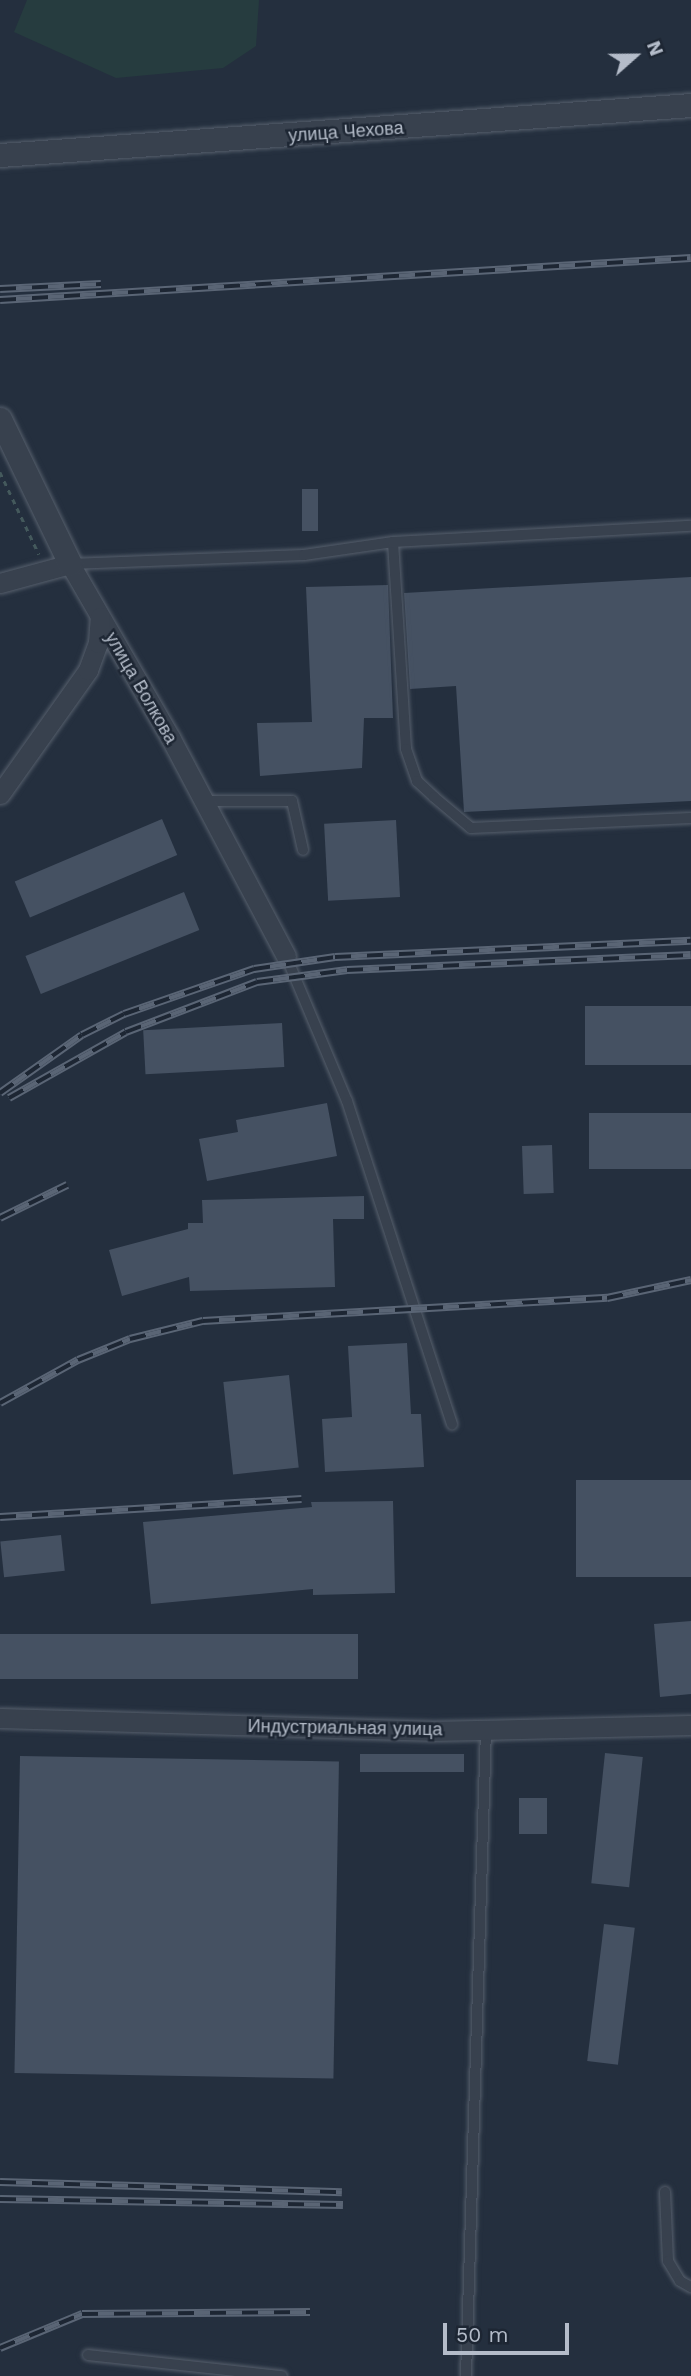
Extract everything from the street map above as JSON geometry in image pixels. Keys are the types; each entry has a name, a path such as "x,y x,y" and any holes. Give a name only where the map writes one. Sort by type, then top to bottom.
{"street":[{"name":"улица Чехова","path":"0,155 691,104"},
{"name":"улица Волкова","path":"0,419 70,564 204,801 286,956"},
{"path":"0,583 70,564"},
{"path":"0,794 88,670 98,643 100,617"},
{"name":"Индустриальная улица","path":"0,1718 486,1730 691,1725"}],"lane":[{"path":"70,564 304,555 393,542 691,526"},
{"path":"393,542 406,749 417,781 434,797 471,828 691,818"},
{"path":"204,801 292,801 303,849"},
{"path":"286,956 347,1101 452,1424"},
{"path":"466,2376 486,1730"},
{"path":"665,2192 668,2261 680,2281 691,2287"},
{"path":"89,2355 282,2376"}],"path":[{"path":"0,472 46,570"}],"green space":[{"path":"27,0 259,0 256,46 223,68 116,78 14,32"}],"building":[{"path":"302,489 318,489 318,531 302,531"},
{"path":"691,577 691,801 464,812 456,686 410,689 404,593"},
{"path":"388,585 393,718 364,718 362,768 260,776 257,723 312,722 306,587"},
{"path":"162,819 177,855 30,917 15,882"},
{"path":"396,820 400,897 328,901 324,824"},
{"path":"184,892 199,930 41,994 25,956"},
{"path":"585,1006 691,1006 691,1065 585,1065"},
{"path":"282,1023 284,1067 145,1074 143,1030"},
{"path":"327,1103 337,1156 207,1181 199,1139 238,1132 236,1120"},
{"path":"589,1113 691,1113 691,1169 589,1169"},
{"path":"552,1145 554,1193 524,1194 522,1146"},
{"path":"364,1196 364,1219 333,1219 335,1287 190,1291 189,1277 122,1296 109,1250 188,1229 188,1223 203,1223 202,1200"},
{"path":"407,1343 411,1414 421,1414 424,1467 325,1472 322,1419 352,1417 348,1346"},
{"path":"289,1375 299,1467 233,1474 223,1382"},
{"path":"576,1480 691,1480 691,1577 576,1577"},
{"path":"393,1501 395,1593 313,1595 313,1589 151,1604 143,1522 312,1507 311,1502"},
{"path":"61,1535 65,1571 4,1577 0,1541"},
{"path":"691,1621 691,1694 660,1697 654,1624"},
{"path":"0,1634 358,1634 358,1679 0,1679"},
{"path":"605,1753 643,1757 629,1887 591,1883"},
{"path":"360,1754 464,1754 464,1772 360,1772"},
{"path":"20,1756 339,1762 333,2079 14,2073"},
{"path":"519,1798 547,1798 547,1834 519,1834"},
{"path":"604,1924 635,1928 618,2065 587,2061"}],"railway":[{"path":"0,300 691,258"},
{"path":"0,289 101,284"},
{"path":"0,1093 82,1035 124,1014 254,969 335,957 691,941"},
{"path":"9,1098 126,1032 257,982 347,970 691,955"},
{"path":"0,1218 67,1185"},
{"path":"0,1403 78,1360 130,1339 203,1321 607,1298 691,1280"},
{"path":"0,1517 301,1499"},
{"path":"0,2182 342,2192"},
{"path":"0,2199 343,2205"},
{"path":"0,2348 82,2314 310,2312"}]}
